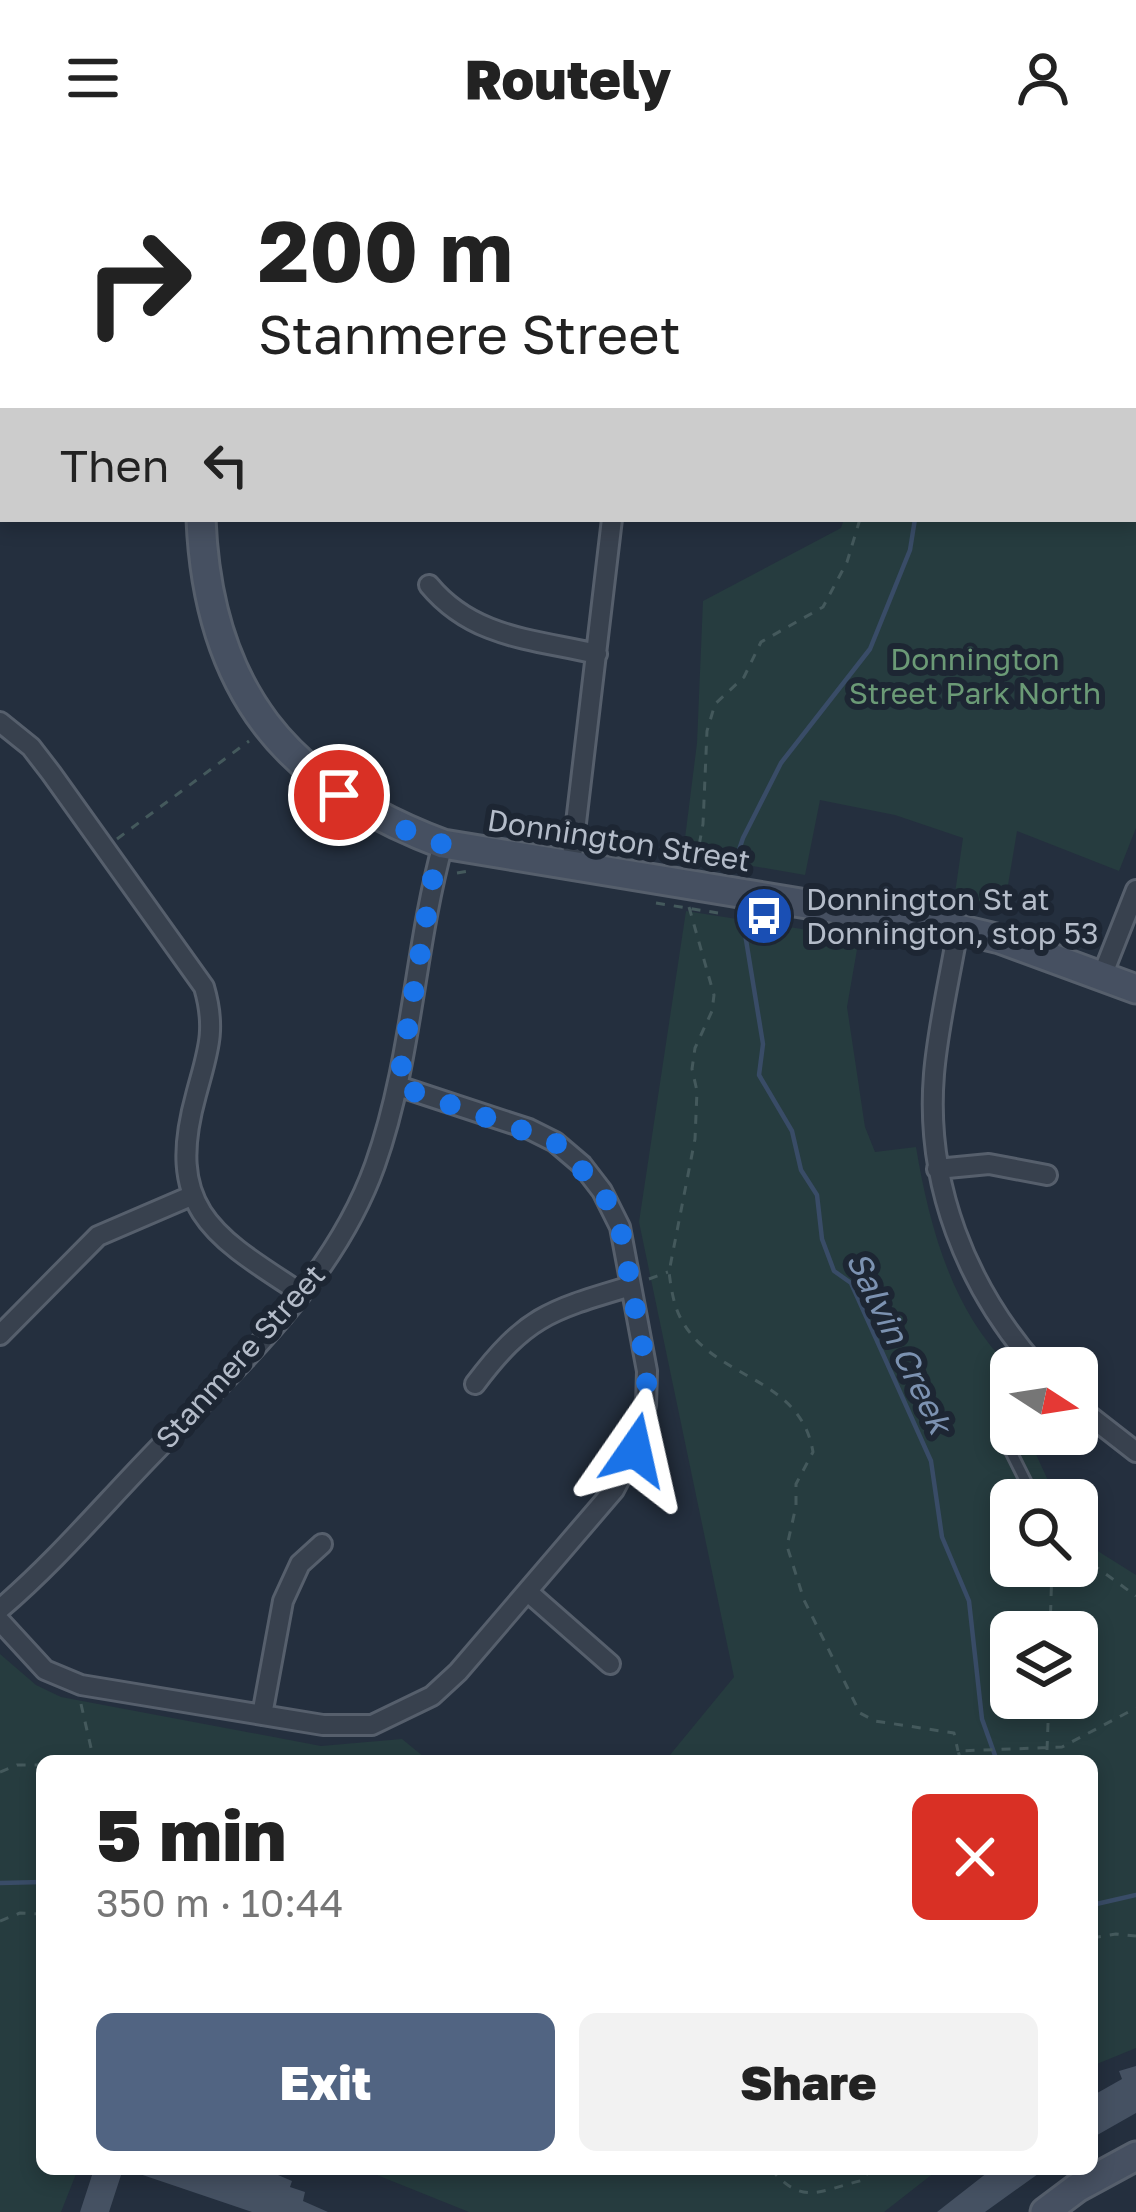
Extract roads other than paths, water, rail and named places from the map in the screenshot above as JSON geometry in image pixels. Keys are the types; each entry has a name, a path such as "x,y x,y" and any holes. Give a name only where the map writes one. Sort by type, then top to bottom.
{"street":[{"name":"Donnington Street","path":"201,522 212,614 230,662 271,731 339,795 400,828 442,844 958,929 1000,939 1136,989"},
{"path":"571,865 612,522"},
{"path":"429,584 450,610 479,627 596,654"},
{"path":"0,722 31,747 204,987 213,1018 186,1146 191,1196 223,1240 301,1293"},
{"name":"Stanmere Street","path":"0,1609 260,1342 342,1232 374,1168 398,1086 442,844"},
{"path":"1102,976 1136,890"},
{"path":"958,929 934,1069 937,1169 962,1253 982,1291 1023,1347"},
{"path":"0,1622 45,1670 81,1685 323,1725 372,1725 432,1696 614,1490 635,1450 646,1405 647,1371 639,1283 602,1191 555,1142 398,1086"},
{"path":"937,1169 989,1164 1047,1175"},
{"path":"0,1335 98,1237 191,1196"},
{"path":"475,1384 506,1342 535,1320 639,1283"},
{"path":"1098,1422 1136,1452"},
{"path":"262,1715 283,1601 300,1564 322,1544"},
{"path":"528,1592 610,1664"},
{"path":"1045,2212 1077,2188 1136,2156"}],"waterway":[{"name":"Salvin Creek","path":"735,862 781,763 870,649 910,550 915,522"},
{"name":"Salvin Creek","path":"740,903 763,1044 759,1075 792,1131 801,1170 817,1195 822,1239 834,1271 851,1283 931,1461 942,1537 969,1601 982,1719 995,1755"},
{"path":"0,1883 36,1882"},
{"path":"1098,1904 1136,1895"}],"place":[{"name":"Donnington St at Donnington, stop 53","path":"764,916"}],"park label":[{"name":"Donnington Street Park North","path":"975,676"}]}
